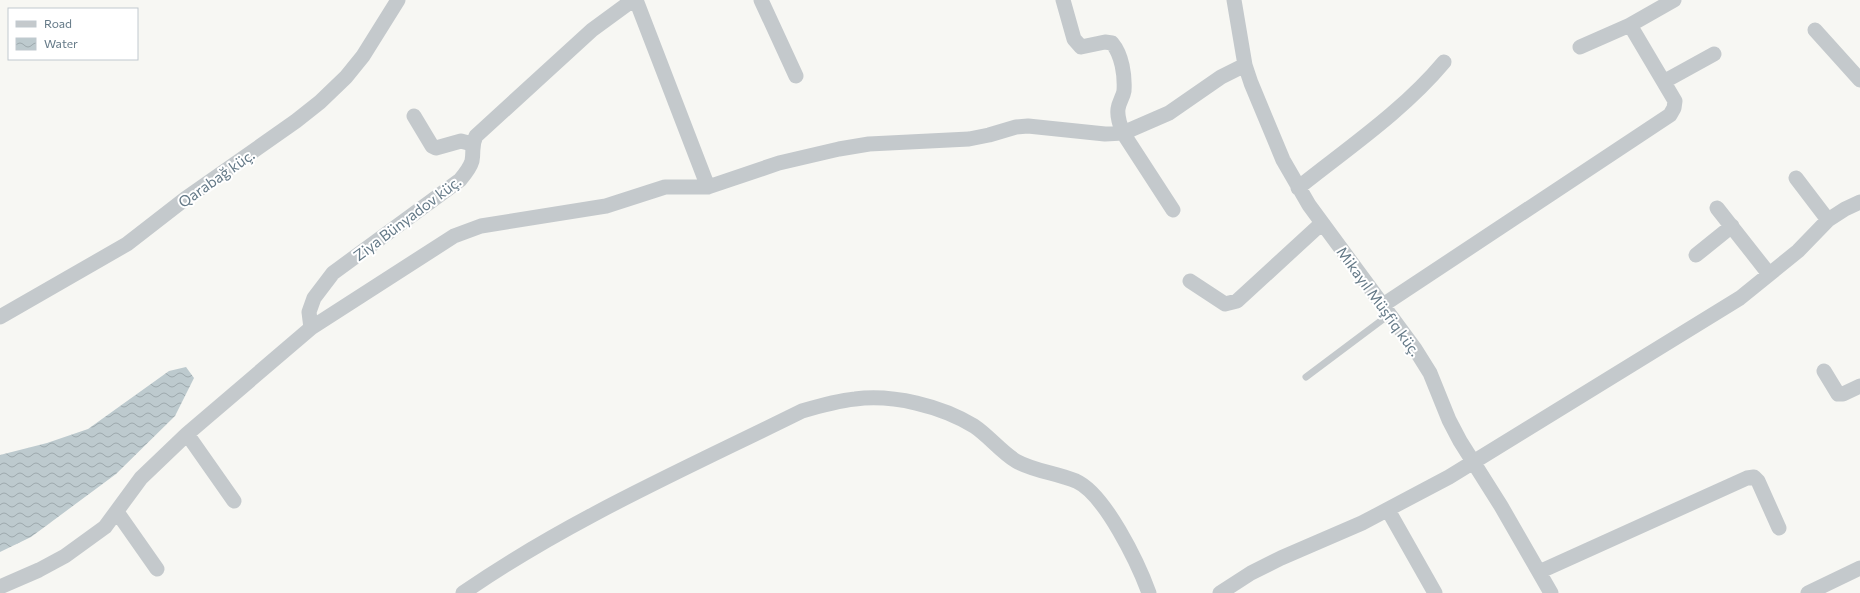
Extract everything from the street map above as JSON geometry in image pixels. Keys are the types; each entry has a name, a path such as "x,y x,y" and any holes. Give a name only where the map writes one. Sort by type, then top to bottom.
{"street":[{"name":"Qarabağ küç.","path":"0,317 127,244 185,199 296,121 320,102 346,78 363,56 398,0"},
{"path":"414,116 432,146 436,148 461,141 472,144 476,136 592,30 634,0 708,187"},
{"path":"761,0 796,76"},
{"path":"1063,0 1074,39 1077,44 1081,47 1105,42 1112,43 1116,48 1124,72 1124,92 1118,108 1118,119 1123,133 1173,210"},
{"name":"Mikayıl Müşfiq küç.","path":"1234,0 1245,66 1282,160 1298,188 1322,223 1415,349 1430,373 1449,420 1551,593"},
{"path":"1580,47 1630,25 1674,0"},
{"path":"1386,310 1670,115 1674,108 1675,101 1665,81 1630,25"},
{"path":"1815,30 1860,80"},
{"path":"1665,81 1714,54"},
{"path":"1298,188 1392,114 1444,62"},
{"path":"0,587 39,570 65,556 105,527 141,478 187,434 311,328 454,236 481,226 606,206 665,187 708,187 779,163 839,149 869,144 968,139 989,135 1016,127 1028,126 1105,134 1123,133 1169,113 1221,77 1245,66"},
{"name":"Ziya Bünyadov küç.","path":"311,328 309,312 314,298 333,273 460,180 469,168 472,160 472,144"},
{"path":"1796,178 1828,220"},
{"path":"1220,593 1251,573 1281,558 1362,523 1427,490 1473,462 1740,298 1798,251 1828,220 1845,208 1860,202"},
{"path":"1717,208 1769,274"},
{"path":"1190,281 1225,304 1237,301 1322,223"},
{"path":"1696,255 1732,226"},
{"path":"1824,371 1838,394 1843,394 1860,386"},
{"path":"463,593 546,541 601,511 802,411 855,398 879,398 932,408 954,415 975,427 1004,453 1017,461 1038,470 1075,481 1085,487 1096,496 1107,510 1143,577 1149,593"},
{"path":"187,434 234,501"},
{"path":"1539,572 1754,476 1779,528"},
{"path":"1388,510 1435,593"},
{"path":"117,512 157,569"},
{"path":"1809,593 1860,568"}],"lane":[{"path":"1306,377 1386,310"}],"water":[{"path":"186,367 194,378 175,416 116,474 31,537 0,552 0,455 47,443 88,429 169,371"}]}
